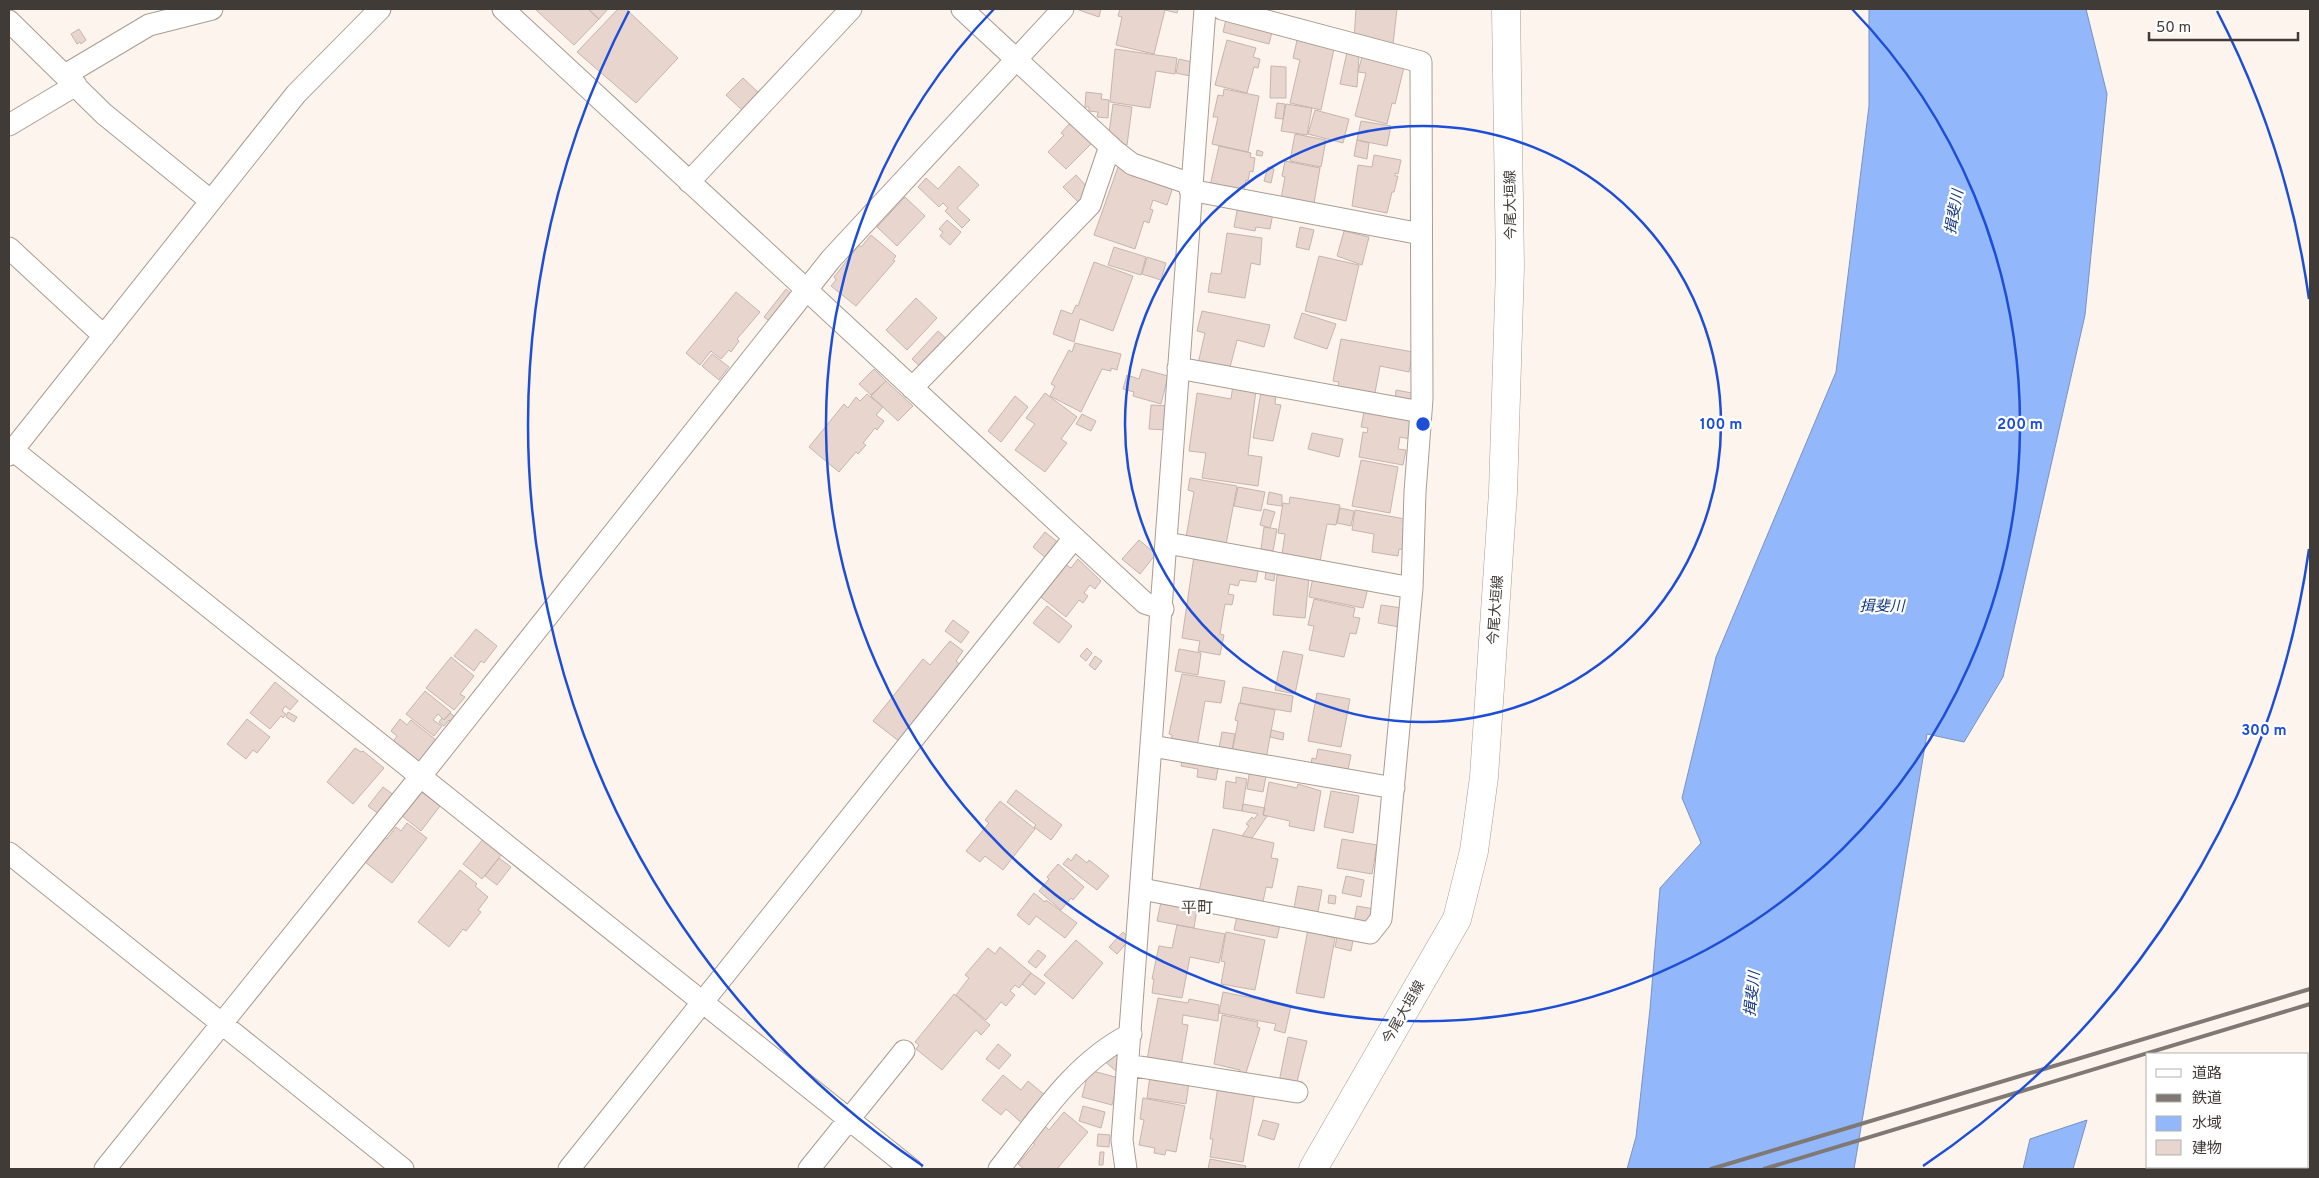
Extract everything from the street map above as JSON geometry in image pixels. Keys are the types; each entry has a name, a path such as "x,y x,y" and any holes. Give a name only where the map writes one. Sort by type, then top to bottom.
{"main road":[{"name":"今尾大垣線","path":"1313,1169 1457,919 1474,851 1484,767 1503,482 1510,267 1506,9"}],"street":[{"path":"9,125 150,25 212,9"},
{"path":"380,9 296,94 10,451 911,1169"},
{"path":"503,9 1145,603 1163,609"},
{"path":"689,182 851,9"},
{"path":"962,9 1110,146 1132,164 1190,187 1421,234"},
{"path":"105,1169 420,777 831,259 1063,9"},
{"path":"1126,1169 1122,1140 1163,609 1190,187 1205,9"},
{"path":"1142,889 1370,932 1381,919 1394,788 1412,588 1415,492 1421,412 1421,62 1222,9"},
{"path":"9,21 104,114 211,202"},
{"path":"912,388 1090,205 1110,146"},
{"path":"9,248 104,336"},
{"path":"1178,368 1421,412"},
{"path":"569,1169 1074,538"},
{"path":"1167,543 1412,588"},
{"path":"1152,746 1394,788"},
{"path":"9,853 404,1169"},
{"path":"999,1169 1064,1088 1109,1045 1131,1034"},
{"path":"809,1169 904,1051"},
{"path":"1128,1065 1297,1092"}],"water":[{"name":"揖斐川","path":"1869,9 2086,9 2107,94 2085,315 2003,677 1964,742 1927,734 1854,1169 1627,1169 1636,1137 1650,1009 1660,888 1701,843 1682,798 1716,657 1836,372 1869,106"},
{"path":"2087,1120 2073,1169 2023,1169 2030,1139"}],"building":[{"path":"535,9 588,9 599,19 574,45"},
{"path":"588,9 608,9 599,19"},
{"path":"618,9 626,9 678,58 636,103 577,52"},
{"path":"1076,9 1101,9 1099,17"},
{"path":"1120,9 1178,9 1177,13 1165,10 1154,54 1116,45 1122,17 1118,16"},
{"path":"1356,9 1397,9 1393,44 1354,39"},
{"path":"1227,15 1273,28 1269,44 1223,32"},
{"path":"79,29 86,40 81,44 80,42 77,44 71,34"},
{"path":"1298,36 1335,44 1321,110 1290,103 1300,60 1293,58"},
{"path":"1227,40 1256,48 1253,57 1260,59 1258,68 1254,67 1247,93 1215,85"},
{"path":"1115,49 1177,58 1175,74 1156,71 1150,108 1110,102"},
{"path":"1347,52 1359,55 1357,87 1340,84"},
{"path":"1363,53 1405,63 1395,104 1392,103 1387,124 1355,116 1366,73 1358,72"},
{"path":"1179,59 1192,62 1190,76 1176,73"},
{"path":"1271,66 1286,67 1286,98 1270,98"},
{"path":"743,78 761,95 744,112 726,95"},
{"path":"1224,89 1259,96 1248,152 1212,144 1218,117 1213,117 1218,95 1223,96"},
{"path":"1086,92 1102,94 1101,99 1109,100 1108,118 1097,117 1098,112 1089,111 1089,107 1085,107"},
{"path":"1277,103 1285,104 1283,119 1275,118"},
{"path":"1113,104 1132,107 1127,145 1121,144 1109,133"},
{"path":"1286,104 1312,108 1307,135 1281,131"},
{"path":"1315,110 1349,119 1343,143 1308,134"},
{"path":"1361,121 1391,126 1387,146 1357,140"},
{"path":"1074,123 1092,143 1066,169 1048,152 1064,135 1061,133 1069,124 1071,126"},
{"path":"1295,134 1326,140 1321,167 1290,161"},
{"path":"1357,140 1369,143 1367,159 1354,156"},
{"path":"1219,146 1251,153 1250,157 1255,158 1253,172 1250,171 1243,194 1210,186"},
{"path":"1257,150 1263,152 1262,156 1256,155"},
{"path":"1374,155 1401,160 1398,174 1395,173 1395,176 1398,176 1387,213 1352,206 1358,165 1372,167"},
{"path":"1285,161 1320,168 1313,209 1280,204 1285,177 1282,176"},
{"path":"959,166 979,185 957,208 970,220 962,228 945,211 948,208 943,203 939,207 918,187 926,178 938,189"},
{"path":"1118,167 1174,184 1167,205 1153,200 1150,209 1153,210 1149,223 1144,221 1135,249 1094,235"},
{"path":"1268,167 1274,169 1271,183 1264,181"},
{"path":"1076,175 1092,192 1080,204 1063,187"},
{"path":"905,197 925,216 897,246 877,227"},
{"path":"1238,206 1273,213 1270,229 1256,227 1255,231 1234,227"},
{"path":"947,220 961,232 950,245 940,236 943,232 939,229"},
{"path":"1300,227 1314,230 1309,250 1296,247"},
{"path":"1344,231 1369,237 1362,265 1337,256"},
{"path":"1227,233 1262,238 1260,265 1251,263 1245,298 1208,292 1211,273 1221,274"},
{"path":"871,235 896,256 893,260 895,261 856,306 831,286 836,280 834,277 859,245 861,247"},
{"path":"1114,247 1146,257 1141,275 1108,265"},
{"path":"1319,256 1359,265 1346,321 1305,311"},
{"path":"1147,257 1166,263 1161,280 1142,274"},
{"path":"1094,262 1133,276 1113,331 1080,319 1074,342 1053,334 1061,310 1072,314 1076,305 1078,306"},
{"path":"786,289 795,297 772,323 764,317"},
{"path":"736,292 760,312 737,339 739,341 731,352 729,350 721,359 711,351 700,365 686,353"},
{"path":"916,298 937,318 907,350 886,330"},
{"path":"1202,311 1270,325 1264,347 1237,340 1229,371 1198,364 1205,333 1197,331"},
{"path":"1302,313 1336,324 1327,349 1294,338"},
{"path":"938,331 951,343 925,371 912,359"},
{"path":"1341,339 1413,352 1409,372 1380,366 1374,398 1337,391 1339,382 1333,381"},
{"path":"1075,343 1121,354 1117,370 1111,368 1111,371 1102,369 1081,412 1050,396 1055,386 1051,384 1069,350 1072,352"},
{"path":"712,354 729,367 719,380 702,366"},
{"path":"874,369 886,381 871,395 859,384"},
{"path":"1142,369 1168,376 1161,404 1133,396 1134,392 1123,389 1127,375 1139,379"},
{"path":"886,381 913,406 898,421 871,396"},
{"path":"1233,385 1256,390 1248,455 1262,457 1258,486 1202,478 1206,453 1189,451 1197,393 1231,399"},
{"path":"1396,390 1412,393 1410,404 1395,402"},
{"path":"1261,392 1276,394 1275,404 1281,405 1273,441 1253,438"},
{"path":"1045,393 1077,417 1061,439 1067,443 1045,472 1015,450 1035,424 1026,418"},
{"path":"867,394 883,407 876,415 884,421 877,430 875,428 863,443 866,445 858,454 856,452 839,472 809,447 844,404 848,408 856,397 860,401"},
{"path":"1015,396 1028,407 1001,442 988,431"},
{"path":"1151,405 1170,406 1168,430 1149,429"},
{"path":"1365,407 1414,416 1410,439 1400,437 1398,449 1406,450 1403,465 1359,457 1363,432 1367,433 1368,428 1361,427"},
{"path":"1082,414 1096,421 1091,431 1076,424"},
{"path":"1312,433 1343,439 1339,457 1308,449"},
{"path":"1361,460 1398,467 1390,513 1352,506"},
{"path":"1190,478 1237,486 1225,550 1185,543 1194,492 1188,490"},
{"path":"1238,487 1265,492 1261,511 1234,506"},
{"path":"1269,492 1282,495 1282,506 1267,504"},
{"path":"1290,497 1340,505 1336,525 1327,524 1319,567 1281,561 1285,534 1278,533 1283,503 1289,504"},
{"path":"1340,508 1354,511 1351,526 1337,523"},
{"path":"1264,509 1275,512 1270,528 1260,525"},
{"path":"1355,510 1411,520 1406,550 1399,549 1398,556 1372,552 1374,534 1352,530"},
{"path":"1264,527 1277,529 1273,551 1261,549"},
{"path":"1045,532 1060,544 1047,559 1033,547"},
{"path":"1139,540 1156,554 1140,574 1122,559"},
{"path":"1194,556 1259,566 1256,582 1240,580 1238,586 1230,584 1228,594 1234,595 1232,605 1225,604 1220,634 1224,635 1220,655 1198,651 1200,641 1182,638"},
{"path":"1078,559 1101,581 1095,589 1090,585 1084,593 1088,596 1083,603 1079,600 1066,617 1041,597 1066,565 1071,568"},
{"path":"1266,571 1275,572 1274,581 1265,579"},
{"path":"1277,575 1309,578 1305,618 1273,615"},
{"path":"1313,577 1368,588 1363,608 1309,597"},
{"path":"1314,599 1355,608 1353,617 1360,618 1356,634 1350,633 1344,657 1309,650 1314,626 1308,625"},
{"path":"1381,605 1402,608 1399,627 1378,623"},
{"path":"1047,606 1072,626 1059,643 1033,623"},
{"path":"953,620 969,632 961,643 945,631"},
{"path":"476,629 497,646 484,663 481,661 474,671 454,656"},
{"path":"950,641 963,651 956,661 961,665 900,742 873,721 923,659 930,665"},
{"path":"1087,648 1092,653 1086,661 1080,656"},
{"path":"1179,649 1201,653 1198,675 1175,671"},
{"path":"1283,651 1303,655 1295,694 1275,690"},
{"path":"1095,656 1102,661 1095,670 1089,665"},
{"path":"451,657 474,676 460,694 465,697 454,710 426,688"},
{"path":"1182,674 1225,681 1221,703 1205,701 1197,747 1171,742 1172,735 1169,734"},
{"path":"275,682 298,701 290,710 285,706 282,711 286,714 283,718 281,716 270,729 250,713"},
{"path":"1243,687 1293,696 1291,712 1240,703"},
{"path":"425,691 451,712 444,720 438,714 433,720 442,726 434,736 406,714"},
{"path":"1317,693 1350,699 1341,747 1308,741"},
{"path":"1239,703 1275,710 1266,759 1232,753 1238,721 1235,720"},
{"path":"288,712 297,717 294,722 286,717"},
{"path":"450,713 458,719 453,724 449,720 444,726 439,722 442,718 444,720"},
{"path":"247,719 270,737 257,753 253,750 246,759 227,744"},
{"path":"400,719 407,725 411,720 436,740 418,763 392,743 397,736 391,731"},
{"path":"1271,730 1284,733 1283,740 1270,737"},
{"path":"1222,732 1235,734 1232,750 1219,748"},
{"path":"355,748 361,752 363,751 384,768 353,804 327,782"},
{"path":"1318,749 1351,755 1347,775 1310,769 1312,758 1316,759"},
{"path":"1183,756 1219,763 1216,780 1197,777 1198,769 1181,766"},
{"path":"1250,768 1267,771 1263,792 1247,789"},
{"path":"1236,777 1247,779 1242,811 1223,808 1226,781 1236,783"},
{"path":"1269,782 1297,788 1298,784 1321,791 1314,831 1289,826 1290,821 1263,815"},
{"path":"383,787 395,796 380,815 368,806"},
{"path":"1016,790 1062,825 1051,840 1034,827 1036,825 1007,802"},
{"path":"420,791 440,806 421,831 401,815"},
{"path":"1331,791 1359,796 1353,833 1324,827"},
{"path":"1000,801 1035,829 1003,870 985,856 980,862 966,851 989,823 985,820"},
{"path":"1243,804 1265,808 1263,815 1267,816 1252,838 1242,836 1249,826 1246,824 1252,817 1254,819 1258,814 1242,811"},
{"path":"407,823 427,838 392,883 365,862 385,837 387,839 396,827 401,831"},
{"path":"1213,829 1274,843 1271,858 1278,859 1272,888 1266,887 1263,902 1240,897 1239,900 1199,891"},
{"path":"483,839 502,854 482,879 463,864"},
{"path":"1342,839 1377,845 1372,874 1337,868"},
{"path":"1076,854 1087,863 1089,860 1109,876 1097,890 1063,864 1068,858 1071,861"},
{"path":"499,858 511,867 497,885 485,876"},
{"path":"1058,864 1084,887 1061,910 1039,891 1049,879 1047,877"},
{"path":"460,870 477,884 475,886 488,897 478,910 481,912 466,931 463,929 449,947 418,922"},
{"path":"1346,876 1364,880 1361,897 1342,893"},
{"path":"1298,886 1322,890 1318,912 1294,908"},
{"path":"1034,893 1077,923 1065,938 1036,916 1029,925 1017,915"},
{"path":"1329,895 1336,896 1335,904 1328,903"},
{"path":"1161,902 1197,909 1194,928 1157,921"},
{"path":"1357,906 1374,909 1372,925 1354,922"},
{"path":"1238,912 1281,920 1277,938 1234,930"},
{"path":"1177,925 1225,934 1219,963 1190,957 1182,998 1152,993 1154,979 1152,979 1159,946 1172,948"},
{"path":"1308,929 1326,932 1326,936 1335,938 1324,998 1296,993"},
{"path":"1123,932 1130,939 1117,954 1109,947"},
{"path":"1226,932 1265,940 1255,990 1221,984 1225,962 1221,961"},
{"path":"1338,932 1354,935 1351,951 1335,947"},
{"path":"1076,940 1103,963 1073,999 1044,975"},
{"path":"1000,947 1031,973 1019,988 1015,985 1010,991 1015,995 1006,1006 1001,1002 986,1020 956,995 969,978 965,975 988,948 995,954"},
{"path":"1038,950 1046,956 1036,968 1028,962"},
{"path":"1031,973 1045,983 1035,995 1022,984"},
{"path":"1223,992 1291,1006 1285,1033 1274,1030 1276,1024 1219,1013"},
{"path":"954,994 990,1025 981,1035 976,1030 942,1070 916,1049 919,1045 915,1042"},
{"path":"1158,998 1188,1003 1189,999 1219,1005 1218,1021 1183,1015 1182,1024 1188,1025 1181,1066 1147,1060"},
{"path":"1222,1015 1258,1022 1257,1027 1260,1028 1245,1076 1239,1075 1240,1070 1214,1064"},
{"path":"1288,1037 1307,1041 1296,1086 1279,1082"},
{"path":"998,1044 1011,1055 999,1069 986,1059"},
{"path":"1111,1051 1121,1058 1120,1066 1116,1071 1103,1060"},
{"path":"1089,1070 1119,1078 1112,1105 1082,1097"},
{"path":"1003,1075 1021,1090 1028,1081 1047,1097 1024,1125 1006,1109 1001,1115 982,1100"},
{"path":"1150,1076 1189,1082 1186,1104 1147,1098"},
{"path":"1218,1086 1255,1092 1243,1162 1210,1157 1213,1139 1210,1139"},
{"path":"1143,1098 1185,1106 1176,1152 1166,1150 1165,1155 1154,1153 1155,1148 1139,1145 1144,1120 1140,1119"},
{"path":"1083,1106 1105,1112 1101,1128 1079,1121"},
{"path":"1064,1112 1088,1132 1057,1169 1024,1169 1018,1164 1035,1144 1032,1142 1045,1126 1049,1130"},
{"path":"1263,1120 1279,1124 1274,1140 1258,1135"},
{"path":"1098,1134 1110,1135 1109,1147 1097,1146"},
{"path":"1100,1152 1104,1152 1103,1165 1099,1165"},
{"path":"1210,1159 1246,1166 1245,1169 1208,1169"}],"railway":[{"path":"1711,1169 2310,989"},
{"path":"2148,1053 2310,1004"},
{"path":"1764,1169 2146,1054"}],"district":[{"name":"平町","path":"1197,907"}]}
